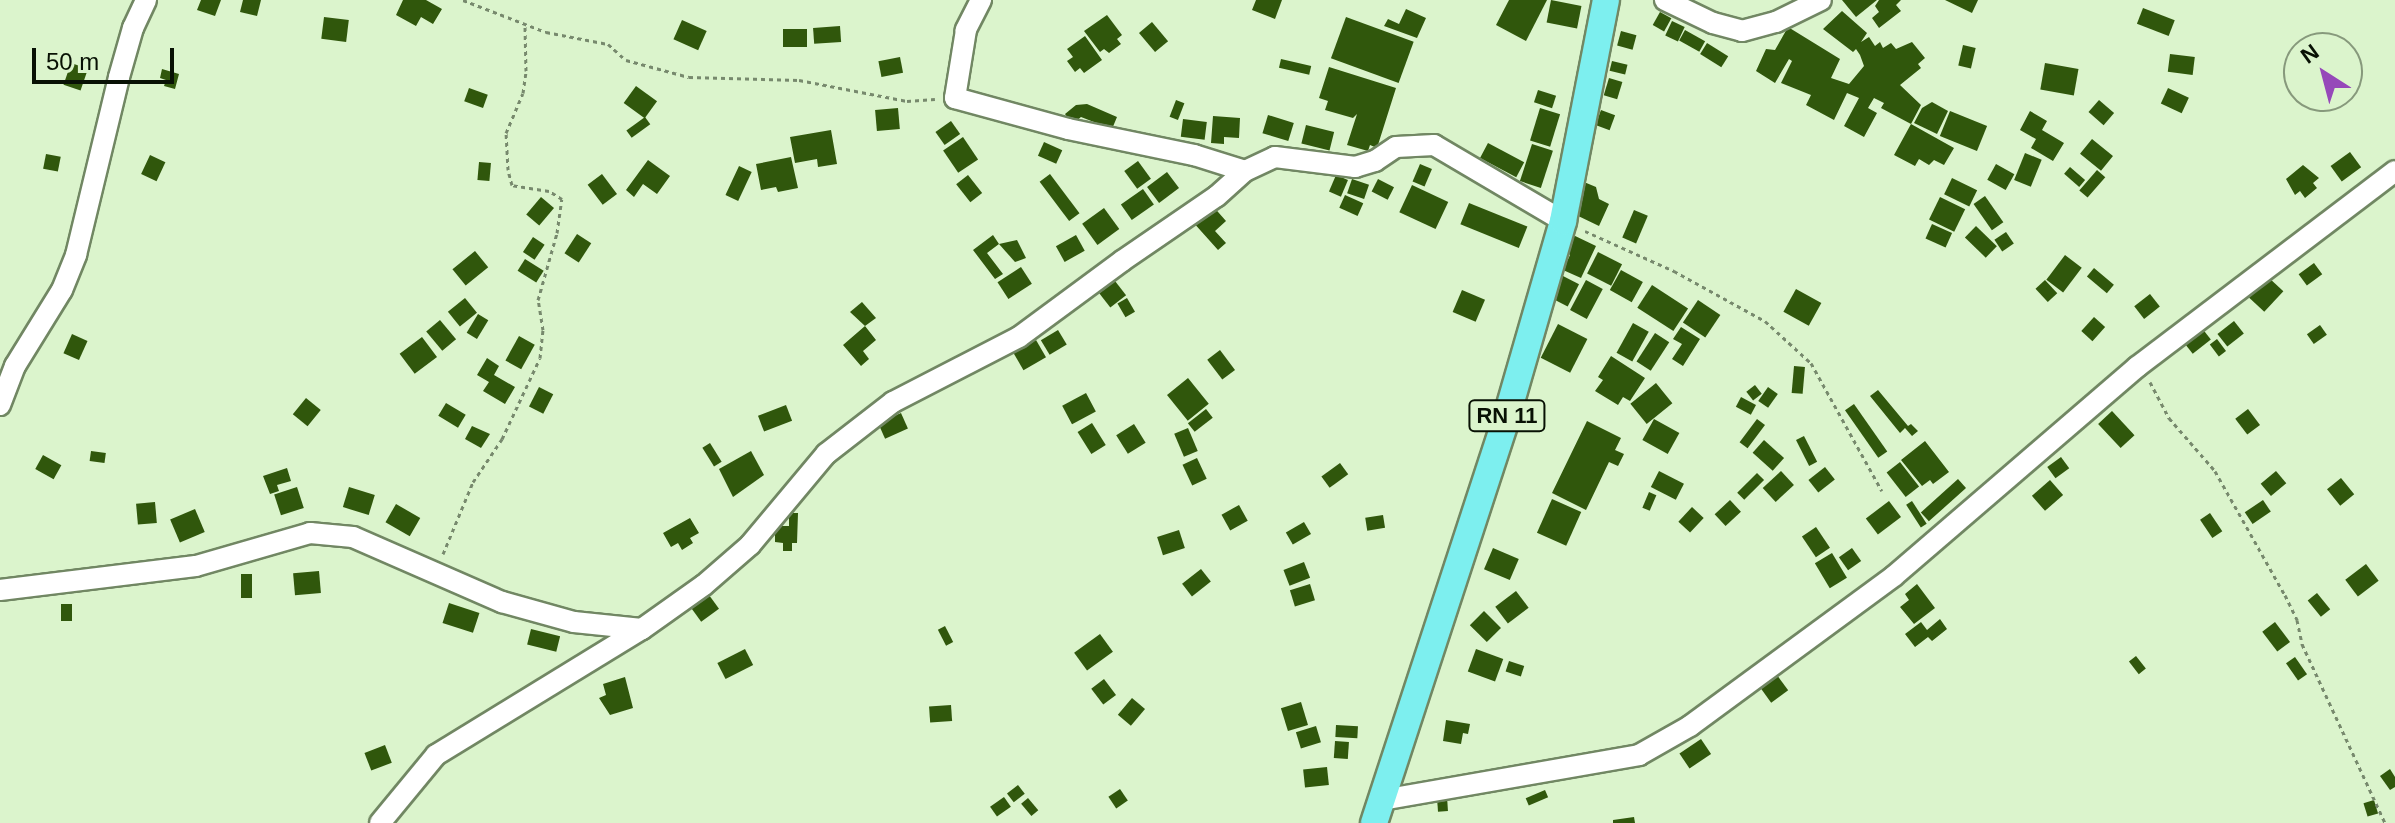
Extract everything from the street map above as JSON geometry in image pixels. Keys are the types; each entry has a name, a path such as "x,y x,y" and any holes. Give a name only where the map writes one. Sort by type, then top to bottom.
{"main road":[{"name":"RN 11","path":"1378,812 1506,419 1563,221 1606,0"}],"street":[{"path":"0,405 15,366 62,290 76,255 123,65 146,0"},
{"path":"981,0 966,30 955,98 1068,129 1194,155 1245,171"},
{"path":"1665,0 1713,23 1742,31 1776,22 1821,0"},
{"path":"380,823 436,755 642,629 704,585 750,545 826,454 893,402 1019,337 1217,196 1245,171 1275,157 1355,167 1375,161 1396,147 1434,145 1563,221"},
{"path":"1378,812 1639,755 1690,726 1894,576 2137,367 2395,171"},
{"path":"0,590 196,566 310,533 353,537 502,602 574,622 642,629"}],"path":[{"path":"463,0 525,26 586,43 608,44 626,60 689,77 815,82 907,101 955,98"},
{"path":"427,571 443,554 473,482 502,439 540,358 543,330 538,300 557,233 562,199 549,191 512,185 508,170 506,133 523,93 525,26"},
{"path":"1563,221 1674,271 1765,321 1811,363 1882,491"},
{"path":"2137,367 2169,418 2215,471 2280,585 2297,620 2302,644 2385,823"}],"building":[{"path":"201,0 221,0 215,16 197,10"},
{"path":"243,0 261,0 257,16 240,12"},
{"path":"403,0 426,0 442,9 433,24 421,17 416,26 396,15"},
{"path":"1256,0 1282,0 1275,19 1252,10"},
{"path":"1509,0 1547,0 1526,41 1496,25"},
{"path":"1551,0 1581,6 1577,28 1547,23"},
{"path":"1842,0 1877,0 1856,17"},
{"path":"1879,0 1901,0 1896,5 1901,11 1879,28 1872,18 1879,12 1875,6"},
{"path":"1945,0 1978,0 1972,13"},
{"path":"2143,8 2175,20 2169,36 2137,24"},
{"path":"1406,9 1426,18 1417,38 1384,26 1388,19 1399,24"},
{"path":"1842,11 1867,33 1861,42 1869,37 1875,46 1880,42 1883,48 1891,43 1896,49 1912,42 1925,58 1918,64 1921,68 1900,85 1921,105 1911,124 1881,108 1884,103 1874,98 1868,108 1877,113 1864,137 1844,126 1859,98 1847,93 1834,120 1806,105 1811,95 1781,83 1792,61 1789,59 1775,83 1756,71 1766,49 1775,50 1788,27 1840,59 1831,78 1849,84 1864,66 1860,55 1856,49 1853,52 1823,29"},
{"path":"1660,12 1671,18 1664,31 1653,25"},
{"path":"1107,15 1122,35 1117,39 1121,44 1109,53 1104,49 1100,52 1084,31"},
{"path":"324,17 349,20 346,42 321,39"},
{"path":"1346,17 1414,42 1399,83 1331,58"},
{"path":"682,20 707,31 698,50 673,39"},
{"path":"1672,21 1685,27 1678,41 1665,36"},
{"path":"1152,22 1168,41 1155,52 1139,33"},
{"path":"840,26 841,42 814,44 813,28"},
{"path":"783,29 807,29 807,47 783,47"},
{"path":"1685,30 1705,41 1699,52 1679,40"},
{"path":"1621,31 1636,35 1633,50 1617,45"},
{"path":"1085,36 1102,60 1084,73 1080,68 1075,72 1067,61 1073,57 1067,49"},
{"path":"1707,43 1728,56 1721,67 1700,54"},
{"path":"1963,45 1976,48 1971,68 1958,65"},
{"path":"2170,54 2195,57 2193,75 2168,72"},
{"path":"900,57 903,73 881,77 878,61"},
{"path":"1281,59 1311,66 1309,75 1279,68"},
{"path":"1612,61 1628,65 1625,75 1610,71"},
{"path":"71,63 88,69 81,91 64,85"},
{"path":"2045,63 2078,69 2074,95 2040,90"},
{"path":"1329,67 1396,88 1377,148 1370,145 1368,151 1347,145 1357,114 1353,118 1325,110 1328,101 1319,98"},
{"path":"162,69 179,74 175,89 164,86 166,80 160,78"},
{"path":"1609,78 1622,82 1617,99 1604,95"},
{"path":"636,86 657,101 645,118 624,103"},
{"path":"469,88 488,95 483,108 464,101"},
{"path":"2168,88 2189,98 2182,113 2161,103"},
{"path":"1538,90 1556,96 1552,108 1534,102"},
{"path":"1176,100 1184,103 1178,120 1170,117"},
{"path":"2099,100 2114,113 2104,125 2089,112"},
{"path":"1932,102 1948,111 1937,134 1914,123 1922,108"},
{"path":"1087,104 1117,117 1112,129 1081,117 1072,124 1065,114 1076,105"},
{"path":"898,108 900,129 877,131 875,110"},
{"path":"1540,108 1560,114 1550,147 1530,141"},
{"path":"1601,110 1615,115 1610,130 1596,125"},
{"path":"1950,111 1987,126 1977,151 1940,136"},
{"path":"2030,111 2047,121 2042,130 2064,143 2053,161 2031,148 2036,139 2020,130"},
{"path":"1268,115 1294,123 1288,141 1262,133"},
{"path":"1213,116 1240,118 1239,138 1224,137 1224,144 1211,143"},
{"path":"645,117 650,124 632,138 626,131"},
{"path":"1183,119 1207,122 1205,140 1181,137"},
{"path":"951,121 960,134 945,145 935,132"},
{"path":"1911,124 1954,148 1944,165 1934,160 1929,165 1919,159 1915,166 1894,155"},
{"path":"1306,125 1334,132 1330,150 1301,143"},
{"path":"831,130 837,164 818,167 817,159 795,163 790,137"},
{"path":"963,137 978,159 958,173 943,150"},
{"path":"2092,139 2113,156 2101,171 2080,154"},
{"path":"1044,142 1062,150 1056,164 1038,156"},
{"path":"1488,143 1524,162 1516,177 1480,158"},
{"path":"1532,144 1553,151 1541,188 1520,181"},
{"path":"2350,152 2361,167 2342,181 2331,166"},
{"path":"2025,153 2042,160 2031,187 2014,180"},
{"path":"46,154 61,157 58,172 43,169"},
{"path":"150,155 165,162 157,181 141,174"},
{"path":"791,157 798,188 778,192 776,187 761,190 756,164"},
{"path":"648,160 670,176 657,194 643,184 634,197 626,190"},
{"path":"1138,161 1151,179 1137,189 1124,171"},
{"path":"479,162 491,163 489,181 477,180"},
{"path":"1420,164 1432,169 1425,187 1413,181"},
{"path":"1996,164 2014,174 2006,190 1987,180"},
{"path":"2303,165 2319,178 2313,183 2317,188 2305,198 2300,191 2295,195 2286,179"},
{"path":"739,166 752,172 738,201 725,195"},
{"path":"2070,167 2085,180 2079,187 2064,174"},
{"path":"2097,170 2105,177 2088,198 2079,190"},
{"path":"1167,172 1179,188 1159,203 1147,187"},
{"path":"602,174 617,194 603,205 588,185"},
{"path":"1050,174 1079,213 1069,221 1040,182"},
{"path":"968,175 982,193 970,202 956,184"},
{"path":"1336,175 1348,180 1341,197 1329,192"},
{"path":"1952,178 1977,190 1969,206 1944,194"},
{"path":"1352,179 1369,185 1364,199 1347,193"},
{"path":"1378,179 1394,187 1388,200 1372,191"},
{"path":"1584,182 1596,187 1599,199 1609,204 1599,226 1572,213"},
{"path":"1412,185 1448,202 1436,229 1399,212"},
{"path":"1143,189 1154,205 1132,220 1121,204"},
{"path":"1345,195 1363,203 1358,216 1339,208"},
{"path":"1985,196 2003,222 1992,230 1974,204"},
{"path":"541,197 554,208 539,226 526,215"},
{"path":"1940,197 1965,209 1954,232 1929,219"},
{"path":"1469,203 1527,227 1519,248 1460,224"},
{"path":"1211,204 1226,221 1215,231 1226,243 1218,250 1192,221"},
{"path":"1104,208 1119,229 1097,245 1082,224"},
{"path":"1634,210 1648,216 1636,243 1622,238"},
{"path":"1932,224 1952,233 1946,248 1925,239"},
{"path":"1976,226 1997,246 1986,258 1965,238"},
{"path":"2006,232 2014,244 2002,251 1994,240"},
{"path":"577,234 591,243 579,263 564,253"},
{"path":"1571,234 1596,246 1581,278 1563,270 1570,255 1564,249"},
{"path":"993,235 999,244 987,253 1003,274 995,279 973,250"},
{"path":"1076,235 1085,251 1065,262 1056,246"},
{"path":"533,237 545,245 535,260 523,252"},
{"path":"1017,240 1026,258 1015,262 999,244"},
{"path":"475,251 488,267 466,286 452,269"},
{"path":"1598,252 1622,264 1611,286 1587,273"},
{"path":"2065,255 2082,268 2063,292 2046,280"},
{"path":"525,259 544,271 536,283 518,271"},
{"path":"2314,263 2322,274 2307,285 2299,274"},
{"path":"1021,267 1032,284 1008,299 998,282"},
{"path":"2094,268 2114,285 2107,293 2087,276"},
{"path":"1621,270 1643,282 1632,302 1610,290"},
{"path":"1563,276 1579,284 1568,306 1552,298"},
{"path":"2268,277 2283,291 2264,312 2249,297"},
{"path":"1586,280 1603,289 1587,319 1570,310"},
{"path":"2045,280 2057,293 2048,302 2035,289"},
{"path":"1115,281 1126,295 1110,307 1099,293"},
{"path":"1652,285 1688,308 1673,331 1637,308"},
{"path":"1796,289 1821,303 1809,326 1783,312"},
{"path":"1462,290 1485,300 1476,322 1453,312"},
{"path":"2150,294 2160,307 2144,319 2134,306"},
{"path":"465,298 477,313 460,327 448,312"},
{"path":"1127,298 1135,312 1125,317 1117,304"},
{"path":"1698,300 1720,315 1705,337 1683,322"},
{"path":"862,302 876,318 865,326 850,312"},
{"path":"478,314 488,320 477,339 467,333"},
{"path":"2094,317 2105,327 2092,341 2081,331"},
{"path":"440,320 456,339 442,351 426,332"},
{"path":"2234,321 2244,334 2227,347 2217,334"},
{"path":"1633,323 1649,332 1632,361 1617,353"},
{"path":"1558,324 1587,339 1570,373 1541,358"},
{"path":"2320,325 2327,335 2314,344 2307,334"},
{"path":"865,326 876,340 863,351 869,359 861,366 843,345"},
{"path":"1681,327 1700,339 1683,366 1672,359 1682,344 1673,339"},
{"path":"2201,327 2211,340 2193,354 2183,341"},
{"path":"1058,330 1067,345 1050,355 1041,340"},
{"path":"1655,333 1669,342 1651,371 1636,362"},
{"path":"72,334 88,341 79,360 63,353"},
{"path":"519,336 535,345 521,369 505,360"},
{"path":"422,337 437,357 415,374 400,354"},
{"path":"2217,339 2226,351 2219,356 2210,344"},
{"path":"1036,340 1046,357 1023,370 1013,353"},
{"path":"1220,350 1235,370 1222,380 1207,360"},
{"path":"1611,356 1645,378 1630,401 1623,397 1618,405 1595,391 1603,380 1598,377"},
{"path":"487,358 499,366 494,375 515,387 505,404 483,391 489,382 477,375"},
{"path":"1794,366 1805,367 1803,394 1792,393"},
{"path":"1188,378 1209,404 1188,421 1167,395"},
{"path":"1656,383 1672,403 1647,424 1630,404"},
{"path":"1755,385 1762,394 1753,400 1746,392"},
{"path":"539,387 553,394 543,414 529,407"},
{"path":"1768,387 1778,394 1768,408 1758,401"},
{"path":"1878,390 1908,426 1911,424 1918,431 1912,436 1905,428 1900,433 1870,396"},
{"path":"1086,393 1096,412 1072,424 1062,406"},
{"path":"1741,397 1756,405 1751,415 1736,407"},
{"path":"306,398 321,410 308,426 293,414"},
{"path":"446,403 466,415 458,428 438,416"},
{"path":"1854,404 1887,452 1878,458 1845,410"},
{"path":"786,405 792,421 764,432 758,416"},
{"path":"1206,409 1213,418 1195,432 1188,423"},
{"path":"2248,409 2260,425 2247,435 2235,419"},
{"path":"2112,411 2135,435 2121,448 2098,424"},
{"path":"901,413 908,429 885,439 878,423"},
{"path":"1654,419 1679,433 1668,454 1642,440"},
{"path":"1757,419 1765,425 1748,448 1740,442"},
{"path":"1587,421 1621,438 1615,450 1624,454 1618,466 1609,462 1586,510 1552,493"},
{"path":"1092,423 1106,445 1091,454 1078,432"},
{"path":"1134,424 1146,443 1128,454 1116,435"},
{"path":"472,426 490,434 481,448 465,439"},
{"path":"1188,428 1198,451 1184,457 1174,434"},
{"path":"1804,436 1817,462 1809,466 1796,440"},
{"path":"1764,440 1784,458 1773,471 1753,453"},
{"path":"1925,441 1949,472 1933,484 1930,480 1922,486 1901,460"},
{"path":"710,443 722,462 714,466 702,448"},
{"path":"91,451 106,453 104,463 90,461"},
{"path":"751,451 764,475 733,497 719,469"},
{"path":"43,455 61,465 54,479 35,469"},
{"path":"2061,457 2069,468 2055,478 2047,467"},
{"path":"1197,458 1207,479 1192,486 1182,465"},
{"path":"1900,462 1919,486 1906,497 1887,472"},
{"path":"1340,463 1348,474 1330,488 1321,477"},
{"path":"1825,467 1835,480 1818,493 1808,480"},
{"path":"287,468 291,481 277,485 279,491 270,494 263,476"},
{"path":"1659,471 1684,484 1676,500 1651,487"},
{"path":"1781,471 1794,485 1776,502 1763,488"},
{"path":"2276,471 2286,483 2271,496 2261,484"},
{"path":"1757,473 1764,480 1744,500 1737,493"},
{"path":"2341,478 2354,494 2340,506 2327,489"},
{"path":"1958,479 1966,488 1929,521 1921,512"},
{"path":"2050,480 2063,495 2045,511 2032,496"},
{"path":"297,487 304,508 281,515 274,494"},
{"path":"349,487 375,495 369,515 343,507"},
{"path":"1649,492 1656,495 1650,511 1642,508"},
{"path":"1552,499 1581,512 1566,546 1537,533"},
{"path":"1730,500 1741,512 1726,526 1715,514"},
{"path":"2263,500 2271,512 2253,524 2245,512"},
{"path":"1889,501 1901,517 1878,534 1866,518"},
{"path":"1912,501 1927,524 1921,527 1906,505"},
{"path":"155,502 157,523 138,525 136,504"},
{"path":"396,504 420,518 410,536 386,522"},
{"path":"1239,505 1248,521 1230,530 1222,515"},
{"path":"1692,507 1704,518 1690,533 1678,522"},
{"path":"195,509 205,532 180,543 170,520"},
{"path":"789,513 798,513 797,543 792,543 792,551 783,551 783,543 775,542 775,526 789,526"},
{"path":"2210,513 2222,531 2212,538 2200,520"},
{"path":"1383,515 1385,528 1367,531 1365,518"},
{"path":"690,518 699,533 690,538 693,543 682,550 678,543 671,547 663,533"},
{"path":"1304,522 1311,534 1293,545 1286,532"},
{"path":"1816,527 1830,548 1816,557 1802,537"},
{"path":"1179,530 1185,548 1163,555 1157,537"},
{"path":"1493,548 1519,559 1510,580 1484,569"},
{"path":"1852,548 1861,561 1848,570 1839,557"},
{"path":"1832,553 1847,578 1830,588 1815,563"},
{"path":"1304,562 1310,578 1290,586 1283,570"},
{"path":"2366,564 2379,581 2358,596 2345,580"},
{"path":"1201,569 1211,582 1192,596 1182,584"},
{"path":"319,571 321,593 295,595 293,573"},
{"path":"241,574 252,574 252,598 241,598"},
{"path":"1310,584 1315,600 1295,606 1290,590"},
{"path":"1917,584 1935,608 1914,624 1900,607 1909,600 1905,594"},
{"path":"1516,591 1529,608 1508,623 1495,607"},
{"path":"2317,593 2330,609 2321,617 2308,601"},
{"path":"709,595 719,609 701,622 691,608"},
{"path":"449,603 479,613 473,633 443,623"},
{"path":"61,604 72,604 72,621 61,621"},
{"path":"1484,611 1501,628 1487,642 1470,625"},
{"path":"1940,619 1947,629 1932,641 1928,637 1915,647 1905,634 1921,622 1927,630"},
{"path":"2275,622 2290,642 2277,652 2262,632"},
{"path":"945,626 953,642 946,646 938,630"},
{"path":"531,629 560,636 556,652 527,645"},
{"path":"1100,634 1113,652 1087,671 1074,653"},
{"path":"745,649 753,665 726,679 717,663"},
{"path":"1476,649 1503,659 1495,681 1468,672"},
{"path":"2136,656 2146,669 2139,674 2129,662"},
{"path":"2295,657 2307,674 2298,681 2286,663"},
{"path":"1509,661 1524,666 1521,676 1506,671"},
{"path":"1777,675 1788,690 1771,703 1760,687"},
{"path":"625,677 633,708 610,715 599,698 606,695 603,684"},
{"path":"1104,679 1116,695 1103,705 1091,689"},
{"path":"1132,698 1145,709 1131,726 1118,715"},
{"path":"1301,702 1308,725 1288,731 1281,708"},
{"path":"951,705 952,721 930,722 929,707"},
{"path":"1446,720 1470,724 1468,734 1463,733 1461,744 1443,741"},
{"path":"1336,725 1358,726 1357,738 1335,737"},
{"path":"1316,726 1321,742 1301,748 1296,732"},
{"path":"1701,739 1711,754 1690,768 1679,754"},
{"path":"1335,741 1349,742 1348,759 1334,758"},
{"path":"385,745 392,763 371,771 364,753"},
{"path":"1327,767 1329,785 1305,787 1303,770"},
{"path":"2390,769 2395,777 2395,787 2390,790 2380,776"},
{"path":"1018,785 1025,794 1014,802 1007,794"},
{"path":"1120,789 1128,801 1116,808 1108,797"},
{"path":"1545,790 1548,797 1529,806 1526,798"},
{"path":"1004,797 1011,807 997,817 990,807"},
{"path":"1447,797 1448,811 1438,812 1437,798"},
{"path":"1028,798 1038,810 1031,816 1021,804"},
{"path":"2374,800 2378,813 2368,817 2363,803"},
{"path":"1634,817 1635,823 1613,823 1613,820"}]}
